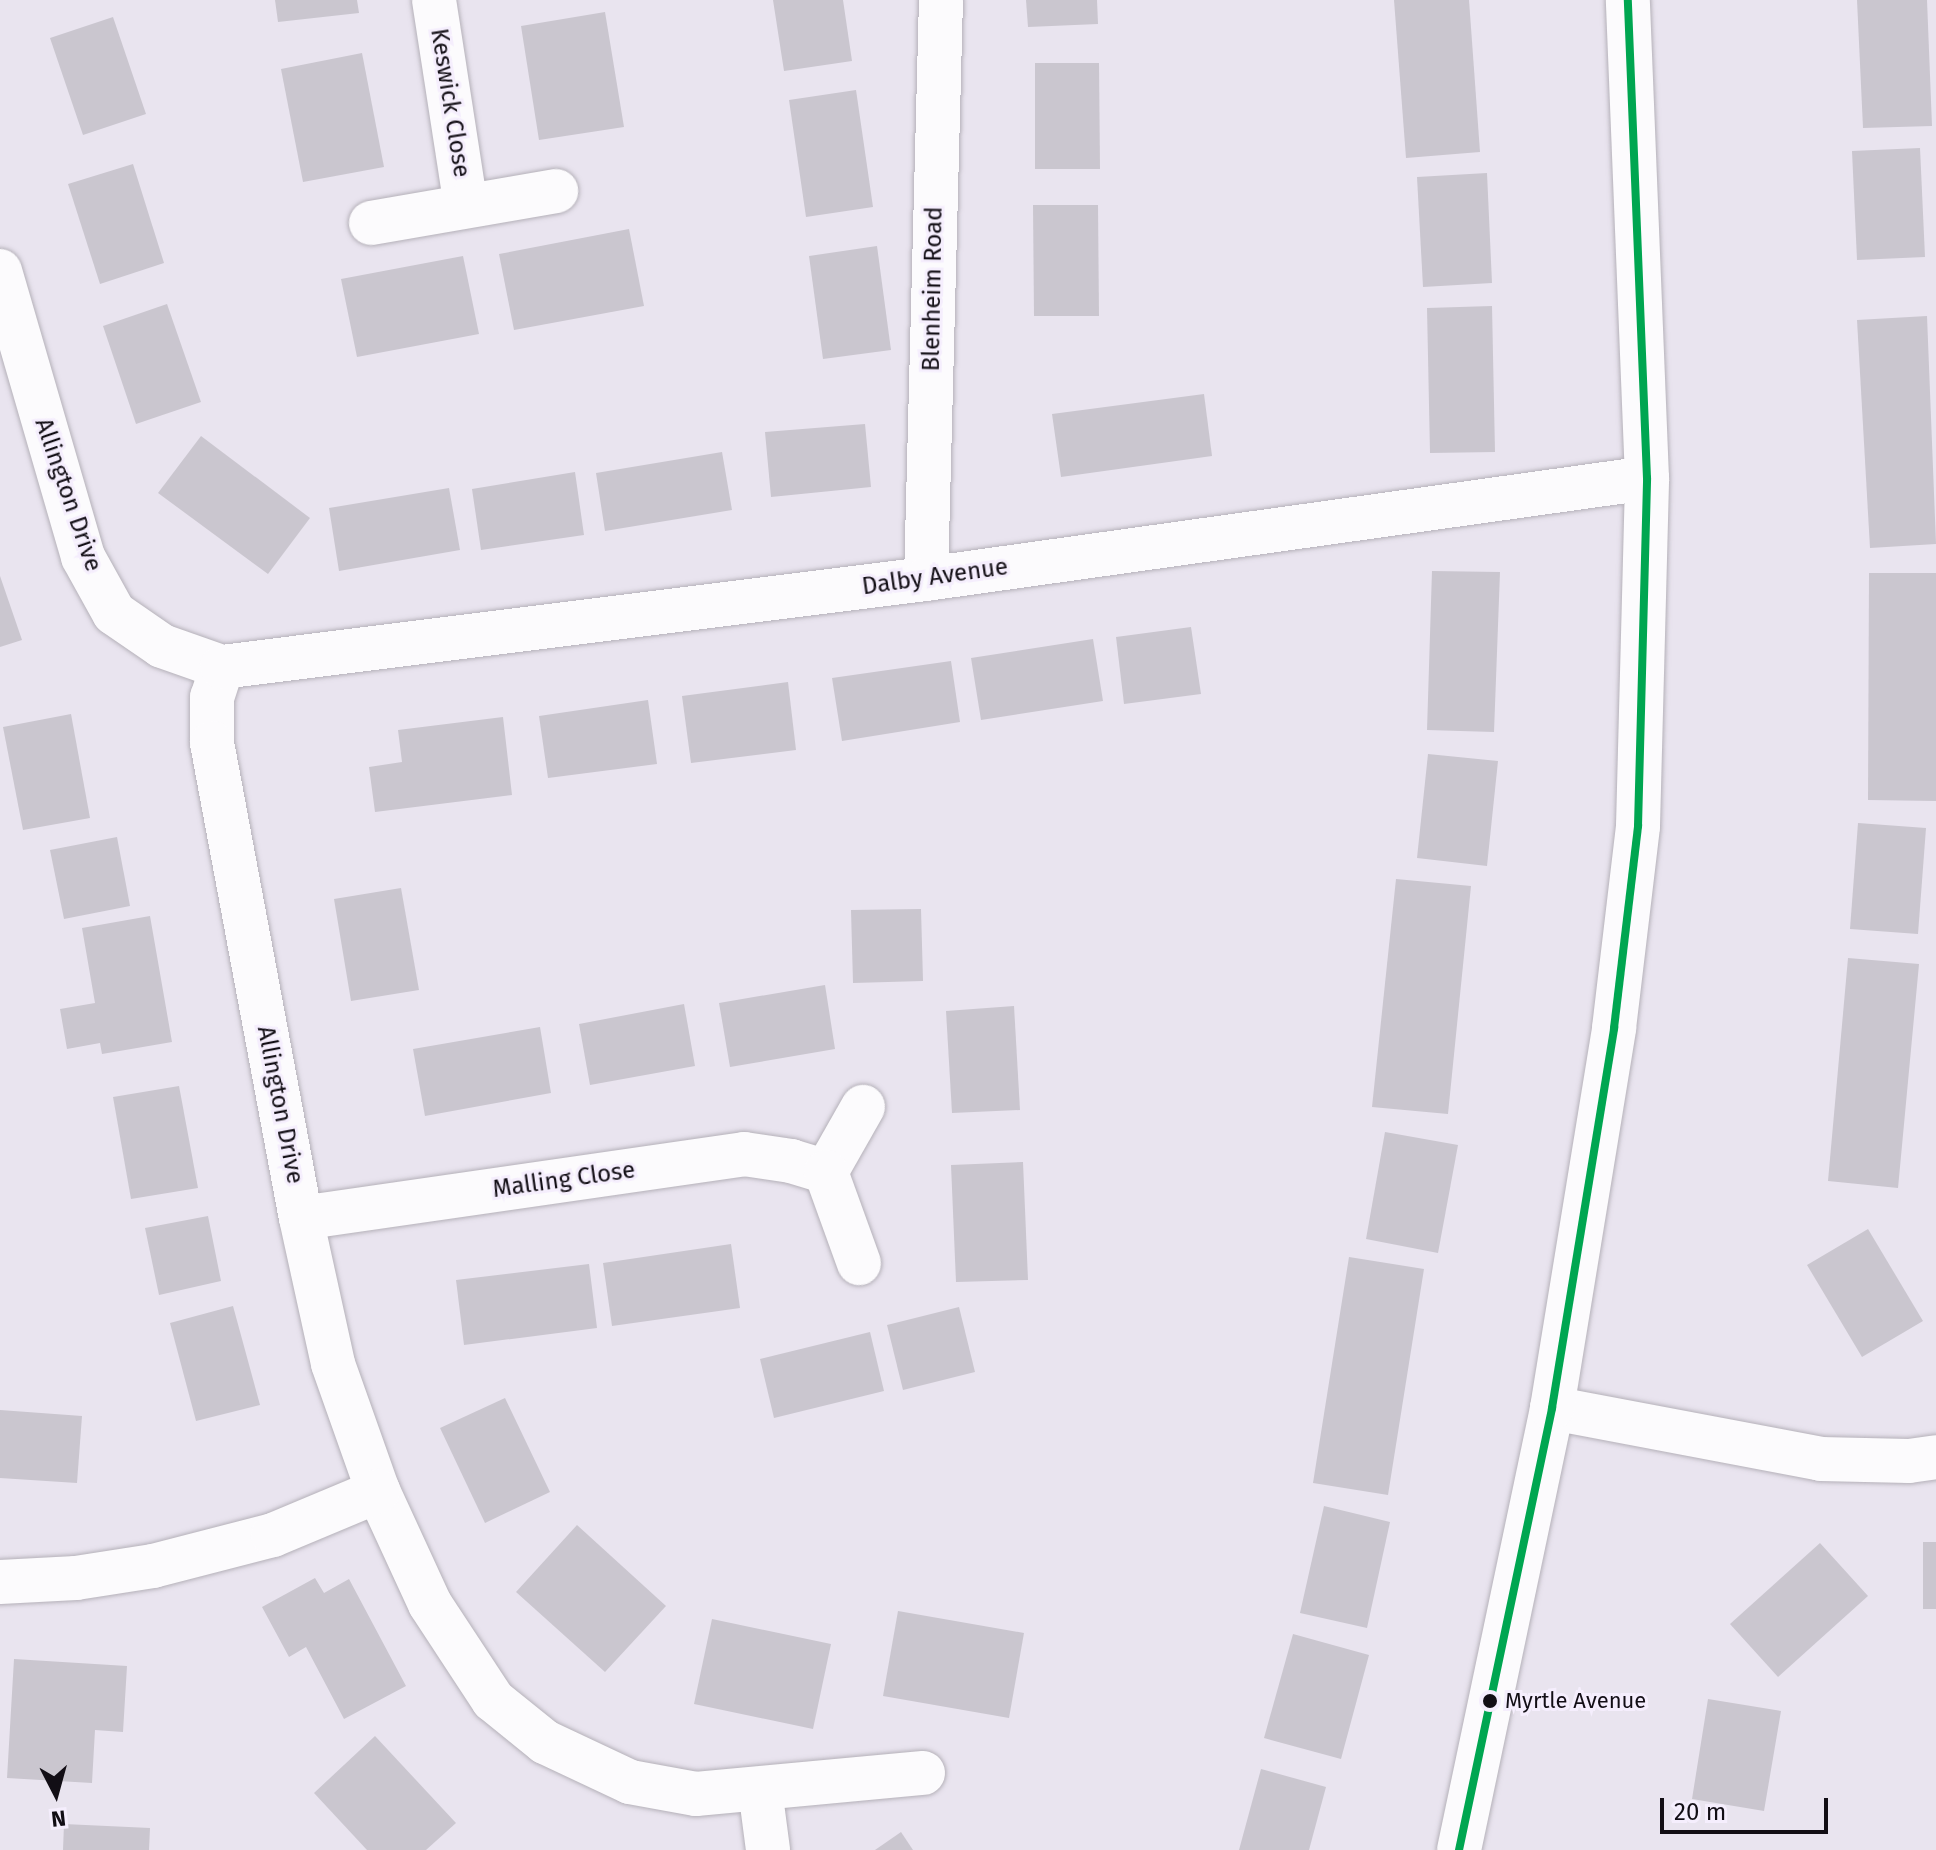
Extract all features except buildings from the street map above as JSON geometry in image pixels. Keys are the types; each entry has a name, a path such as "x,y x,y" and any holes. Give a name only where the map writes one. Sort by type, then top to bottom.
{"street":[{"name":"Keswick Close","path":"434,0 466,206"},
{"name":"Blenheim Road","path":"926,579 941,0"},
{"path":"1459,1850 1552,1408 1614,1028 1638,826 1647,478 1628,0"},
{"name":"Keswick Close","path":"371,223 556,191"},
{"name":"Allington Drive","path":"0,271 83,557 114,613 162,646 222,667 212,697 212,743 301,1218 333,1364 378,1491 430,1604 493,1700 545,1742 630,1782 696,1794 923,1773"},
{"name":"Dalby Avenue","path":"222,667 926,579 1647,478"},
{"path":"859,1263 826,1172 863,1107"},
{"name":"Malling Close","path":"301,1218 744,1154 826,1172"},
{"path":"1552,1408 1821,1459 1909,1461 1936,1457"},
{"path":"0,1582 76,1578 153,1566 273,1535 378,1491"},
{"path":"760,1789 768,1850"}],"transit line":[{"path":"1459,1850 1552,1408 1614,1028 1638,826 1647,478 1628,0"}],"place":[{"name":"Myrtle Avenue","path":"1490,1701"}]}
